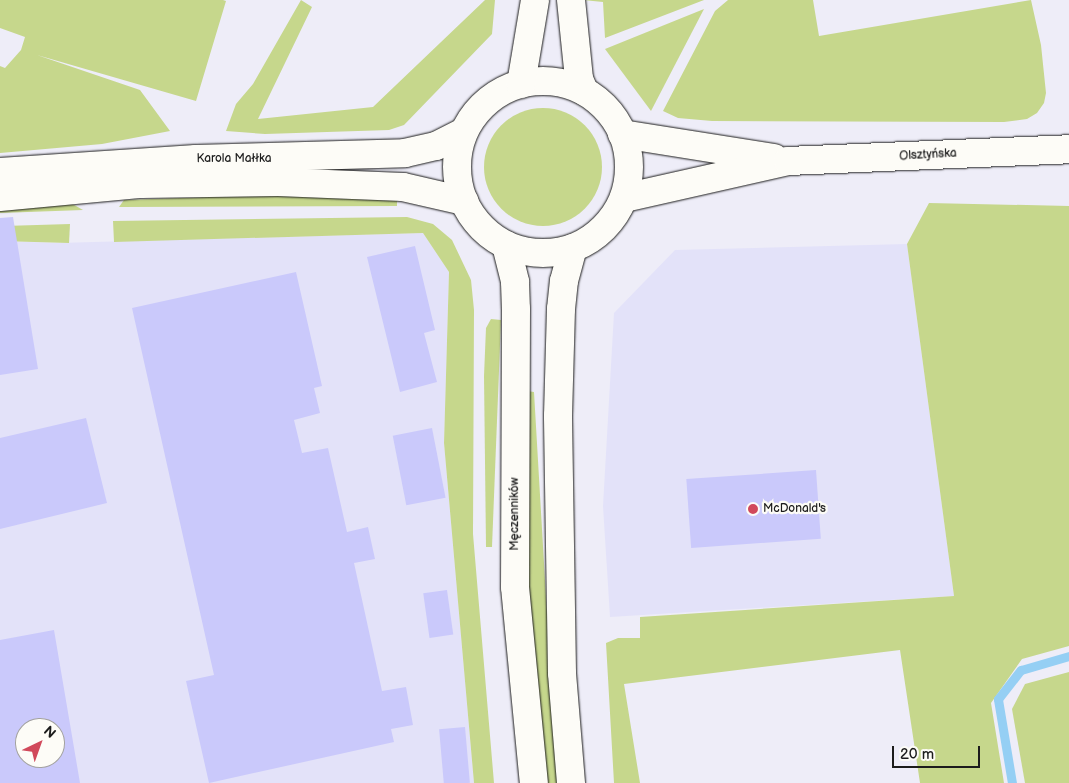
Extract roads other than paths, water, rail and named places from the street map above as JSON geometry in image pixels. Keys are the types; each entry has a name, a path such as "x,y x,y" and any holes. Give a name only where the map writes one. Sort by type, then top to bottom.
{"main road":[{"path":"521,84 535,0"},
{"path":"571,0 579,80 584,91"},
{"path":"553,82 584,91 607,109 622,134 629,165 624,198 604,228 573,248 539,253 506,244 481,226 464,200 457,166 464,132 482,107 506,89 521,84 553,82"},
{"name":"Karola Małłka","path":"0,172 196,159 405,153 436,146 464,132"},
{"name":"Olsztyńska","path":"622,134 788,161"},
{"name":"Olsztyńska","path":"624,198 788,161 1069,149"},
{"name":"Karola Małłka","path":"0,197 141,184 278,182 403,187 464,200"},
{"name":"Męczenników","path":"506,244 515,282 516,309 515,587 534,783"},
{"path":"571,783 562,673 558,416 561,310 573,248"}],"waterway":[{"path":"1012,783 998,699 1021,670 1069,656"}],"place":[{"name":"McDonald's","path":"753,509"}]}
